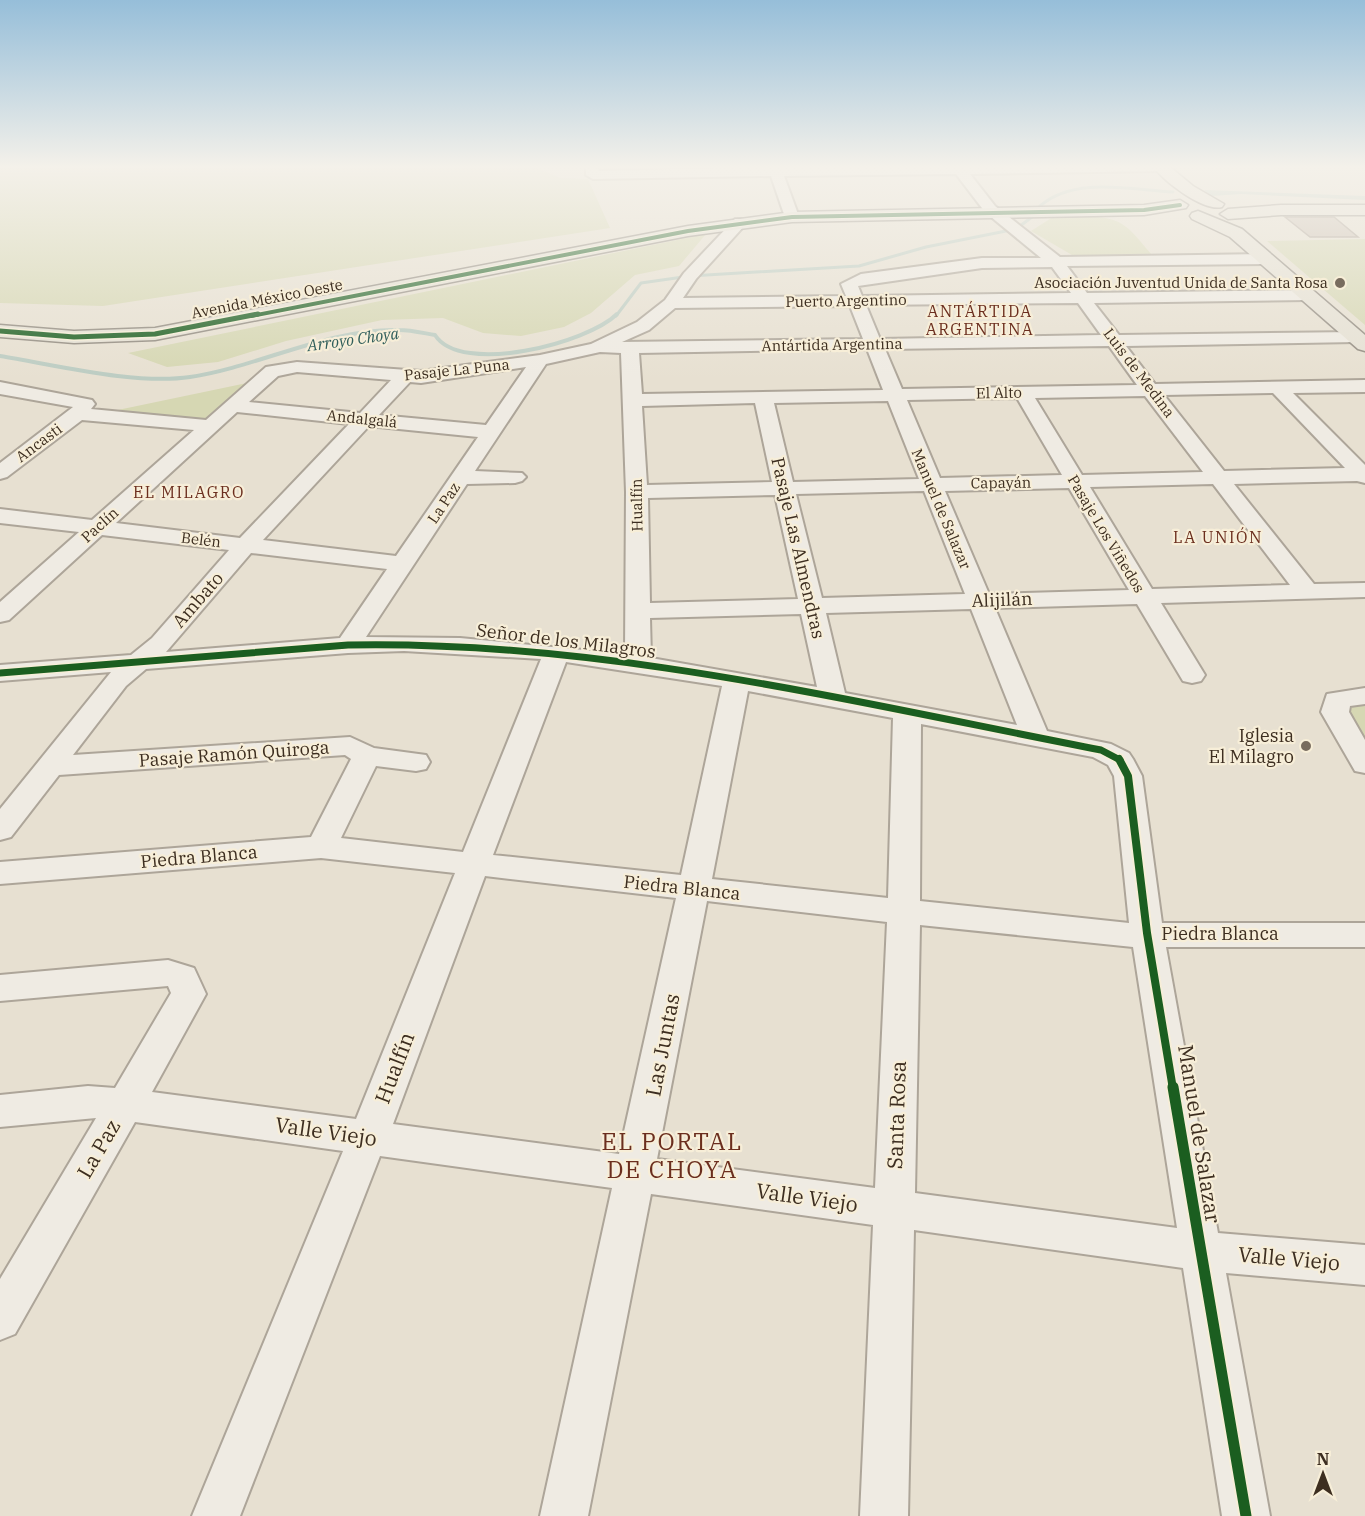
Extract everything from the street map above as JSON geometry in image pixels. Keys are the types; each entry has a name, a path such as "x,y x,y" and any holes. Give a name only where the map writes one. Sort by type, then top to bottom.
{"main road":[{"name":"Avenida México Oeste","path":"0,331 74,337 155,334 658,238"},
{"path":"1241,238 1361,341"}],"street":[{"path":"596,348 643,326 671,303 690,276 725,238"},
{"name":"Luis de Medina","path":"1026,238 1056,262 1150,390 1308,592"},
{"path":"854,291 962,264 1266,259"},
{"name":"Puerto Argentino","path":"671,303 854,291 1083,298 1308,295"},
{"name":"Manuel de Salazar","path":"854,291 930,485 1036,737"},
{"name":"Antártida Argentina","path":"596,348 1114,341 1361,341"},
{"name":"Pasaje La Puna","path":"282,367 404,377 540,360 596,348"},
{"name":"Hualfín","path":"630,348 637,492 638,663"},
{"name":"La Paz","path":"348,645 540,360"},
{"name":"Paclín","path":"0,615 272,371 282,367"},
{"name":"Ambato","path":"0,830 117,680 161,643 246,545 404,377"},
{"name":"El Alto","path":"634,400 1365,386"},
{"path":"0,388 85,405 78,414"},
{"path":"1278,388 1364,475"},
{"name":"Pasaje Los Viñedos","path":"1023,393 1192,675"},
{"name":"Pasaje Las Almendras","path":"763,398 833,698"},
{"name":"Andalgalá","path":"233,406 492,432"},
{"path":"78,414 211,426"},
{"name":"Ancasti","path":"0,473 78,414"},
{"name":"Capayán","path":"637,492 1364,475"},
{"path":"460,478 516,477"},
{"name":"Belén","path":"0,516 402,564"},
{"name":"Alijilán","path":"639,611 1365,590"},
{"name":"Señor de los Milagros","path":"0,673 348,645 405,642 458,644 638,663 737,680 1101,750 1119,759"},
{"name":"Hualfín","path":"216,1516 368,1138 556,653"},
{"name":"Las Juntas","path":"564,1516 637,1175 737,680"},
{"path":"1365,696 1337,700 1335,712 1365,764"},
{"name":"Santa Rosa","path":"884,1516 904,913 907,713"},
{"name":"Pasaje Ramón Quiroga","path":"49,766 351,746 367,756 416,762"},
{"path":"321,847 367,756"},
{"name":"Manuel de Salazar","path":"1119,759 1128,776 1147,933 1246,1516"},
{"name":"Piedra Blanca","path":"0,873 321,847 1117,935 1147,933 1365,935"},
{"name":"La Paz","path":"0,988 168,973 182,978 189,994 0,1319"},
{"name":"Valle Viejo","path":"0,1111 88,1102 124,1104 1200,1251 1365,1265"}],"green space":[{"path":"0,238 547,238 103,306 0,303"},
{"path":"688,238 703,238 679,266 635,275 591,313 564,327 521,336 483,333 443,318 382,320 286,341 218,362 167,367 128,353"},
{"path":"1043,238 1138,238 1152,255 1072,255"},
{"name":"Asociación Juventud Unida de Santa Rosa","path":"1365,239 1365,325 1267,241"},
{"path":"247,383 205,420 113,411"},
{"path":"1365,704 1365,740 1350,714 1350,707"}],"waterway":[{"name":"Arroyo Choya","path":"616,316 641,283 690,276 859,266 926,247 972,238"},
{"name":"Arroyo Choya","path":"0,356 95,373 168,379 216,372 320,341 373,331 404,330 435,335 449,347 470,353 496,354 525,351 580,335 602,325 617,314"}],"cycle path":[{"path":"0,331 74,337 155,334 653,238"},
{"path":"0,673 348,645 460,645 516,649 627,662 738,681 1101,750 1119,759 1128,776 1147,933 1246,1516"}],"place":[{"name":"Asociación Juventud Unida de Santa Rosa","path":"1340,283"},
{"name":"Iglesia El Milagro","path":"1306,746"}],"district":[{"name":"ANTÁRTIDA ARGENTINA","path":"980,320"},
{"name":"EL MILAGRO","path":"189,492"},
{"name":"LA UNIÓN","path":"1218,537"},
{"name":"EL PORTAL DE CHOYA","path":"672,1156"}]}
